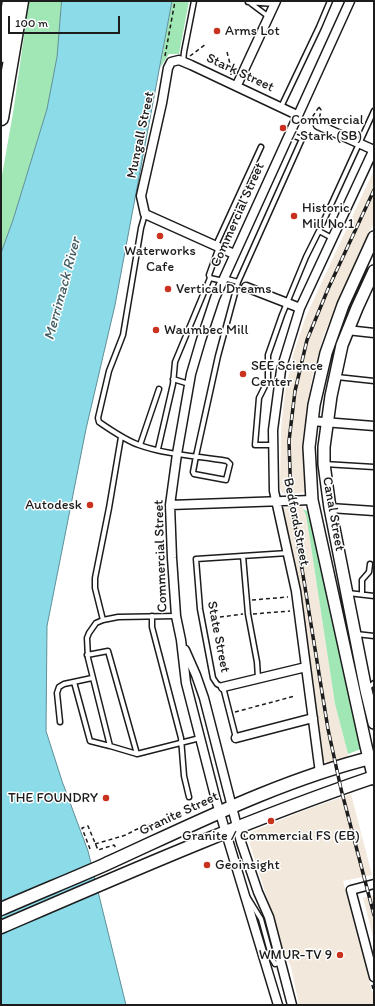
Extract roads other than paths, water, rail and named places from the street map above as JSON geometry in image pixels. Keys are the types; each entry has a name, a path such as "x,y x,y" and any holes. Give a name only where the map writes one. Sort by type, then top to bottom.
{"highway":[{"path":"1,55 10,1"},
{"path":"1,118 21,1"}],"main road":[{"name":"Granite Street","path":"1,909 103,866 232,806 320,773 371,758"},
{"path":"1,927 237,827 374,778"}],"street":[{"name":"Commercial Street","path":"278,1005 219,812 186,683 181,640 176,616 170,505 189,384 201,340 215,298 350,1"},
{"path":"234,84 276,2"},
{"name":"Stark Street","path":"171,62 179,60 184,61 297,115"},
{"name":"Mungall Street","path":"145,214 141,196 162,103 168,68 171,62"},
{"path":"318,125 374,150"},
{"name":"Bedford Street","path":"320,773 296,591 275,501 272,445 274,412 281,370 300,308 374,150"},
{"path":"145,214 234,254"},
{"name":"Canal Street","path":"374,237 337,319 319,378 311,421 309,447 312,500 371,758 374,778"},
{"name":"Canal Street","path":"374,271 369,288 347,330 342,346 334,377 324,447 324,464 330,508 355,634 370,686 374,723"},
{"path":"246,287 300,308"},
{"path":"347,330 374,333"},
{"path":"311,421 374,426"},
{"path":"170,505 312,500"},
{"path":"330,508 374,511"},
{"name":"Commercial Street","path":"181,640 204,698 237,827 269,917 292,1005"},
{"path":"223,687 306,667"},
{"path":"236,738 313,718"},
{"path":"374,884 351,890 374,977"}],"lane":[{"path":"184,61 184,52 194,1"},
{"path":"281,107 330,1"},
{"path":"269,17 248,2 276,2"},
{"path":"272,445 255,445 258,404 268,380 268,355 287,302 374,111"},
{"path":"145,214 141,228 123,335 109,371 98,418 99,422 121,437 140,445 177,454 196,456 227,461 230,464 226,480 194,474 193,472 196,456 218,356 238,282 302,139 289,134"},
{"path":"158,449 173,379 175,362 210,278 209,271 217,246 261,147"},
{"path":"319,231 332,238"},
{"path":"210,278 238,282"},
{"path":"334,377 374,381"},
{"path":"173,379 189,384"},
{"path":"140,445 159,389"},
{"path":"103,620 95,588 110,508 121,437"},
{"path":"324,464 374,467"},
{"path":"258,678 257,662 248,614 243,556 288,553"},
{"name":"State Street","path":"236,738 223,687 217,684 213,678 200,609 196,559 243,556"},
{"path":"362,594 362,580 369,572 370,564"},
{"path":"348,593 374,596"},
{"path":"110,746 92,678 88,655 88,633 96,623 123,616 176,616"},
{"path":"152,616 152,627 181,742 184,776 190,797"},
{"path":"355,634 374,636"},
{"path":"88,655 108,651 136,754"},
{"path":"60,722 57,693 59,687 92,678"},
{"path":"74,682 90,741 136,754 200,738"},
{"path":"242,889 258,911 272,959 275,964 282,962"}],"water":[{"name":"Merrimack River","path":"62,1 172,1 115,305 86,429 47,626 46,731 62,781 88,851 126,1005 1,1005 1,253 13,220 47,109 57,57"}],"railway":[{"path":"374,190 328,289 307,340 295,391 289,441 291,501 328,729 341,789 374,915"}],"place":[{"name":"Arms Lot","path":"217,31"},
{"name":"Commercial / Stark (SB)","path":"283,128"},
{"name":"Historic Mill No.1","path":"294,216"},
{"name":"Waterworks Cafe","path":"160,236"},
{"name":"Vertical Dreams","path":"168,289"},
{"name":"Waumbec Mill","path":"156,330"},
{"name":"SEE Science Center","path":"243,374"},
{"name":"Autodesk","path":"90,505"},
{"name":"THE FOUNDRY","path":"106,798"},
{"name":"Granite / Commercial FS (EB)","path":"271,821"},
{"name":"Geoinsight","path":"207,865"},
{"name":"WMUR-TV 9","path":"340,955"}]}
